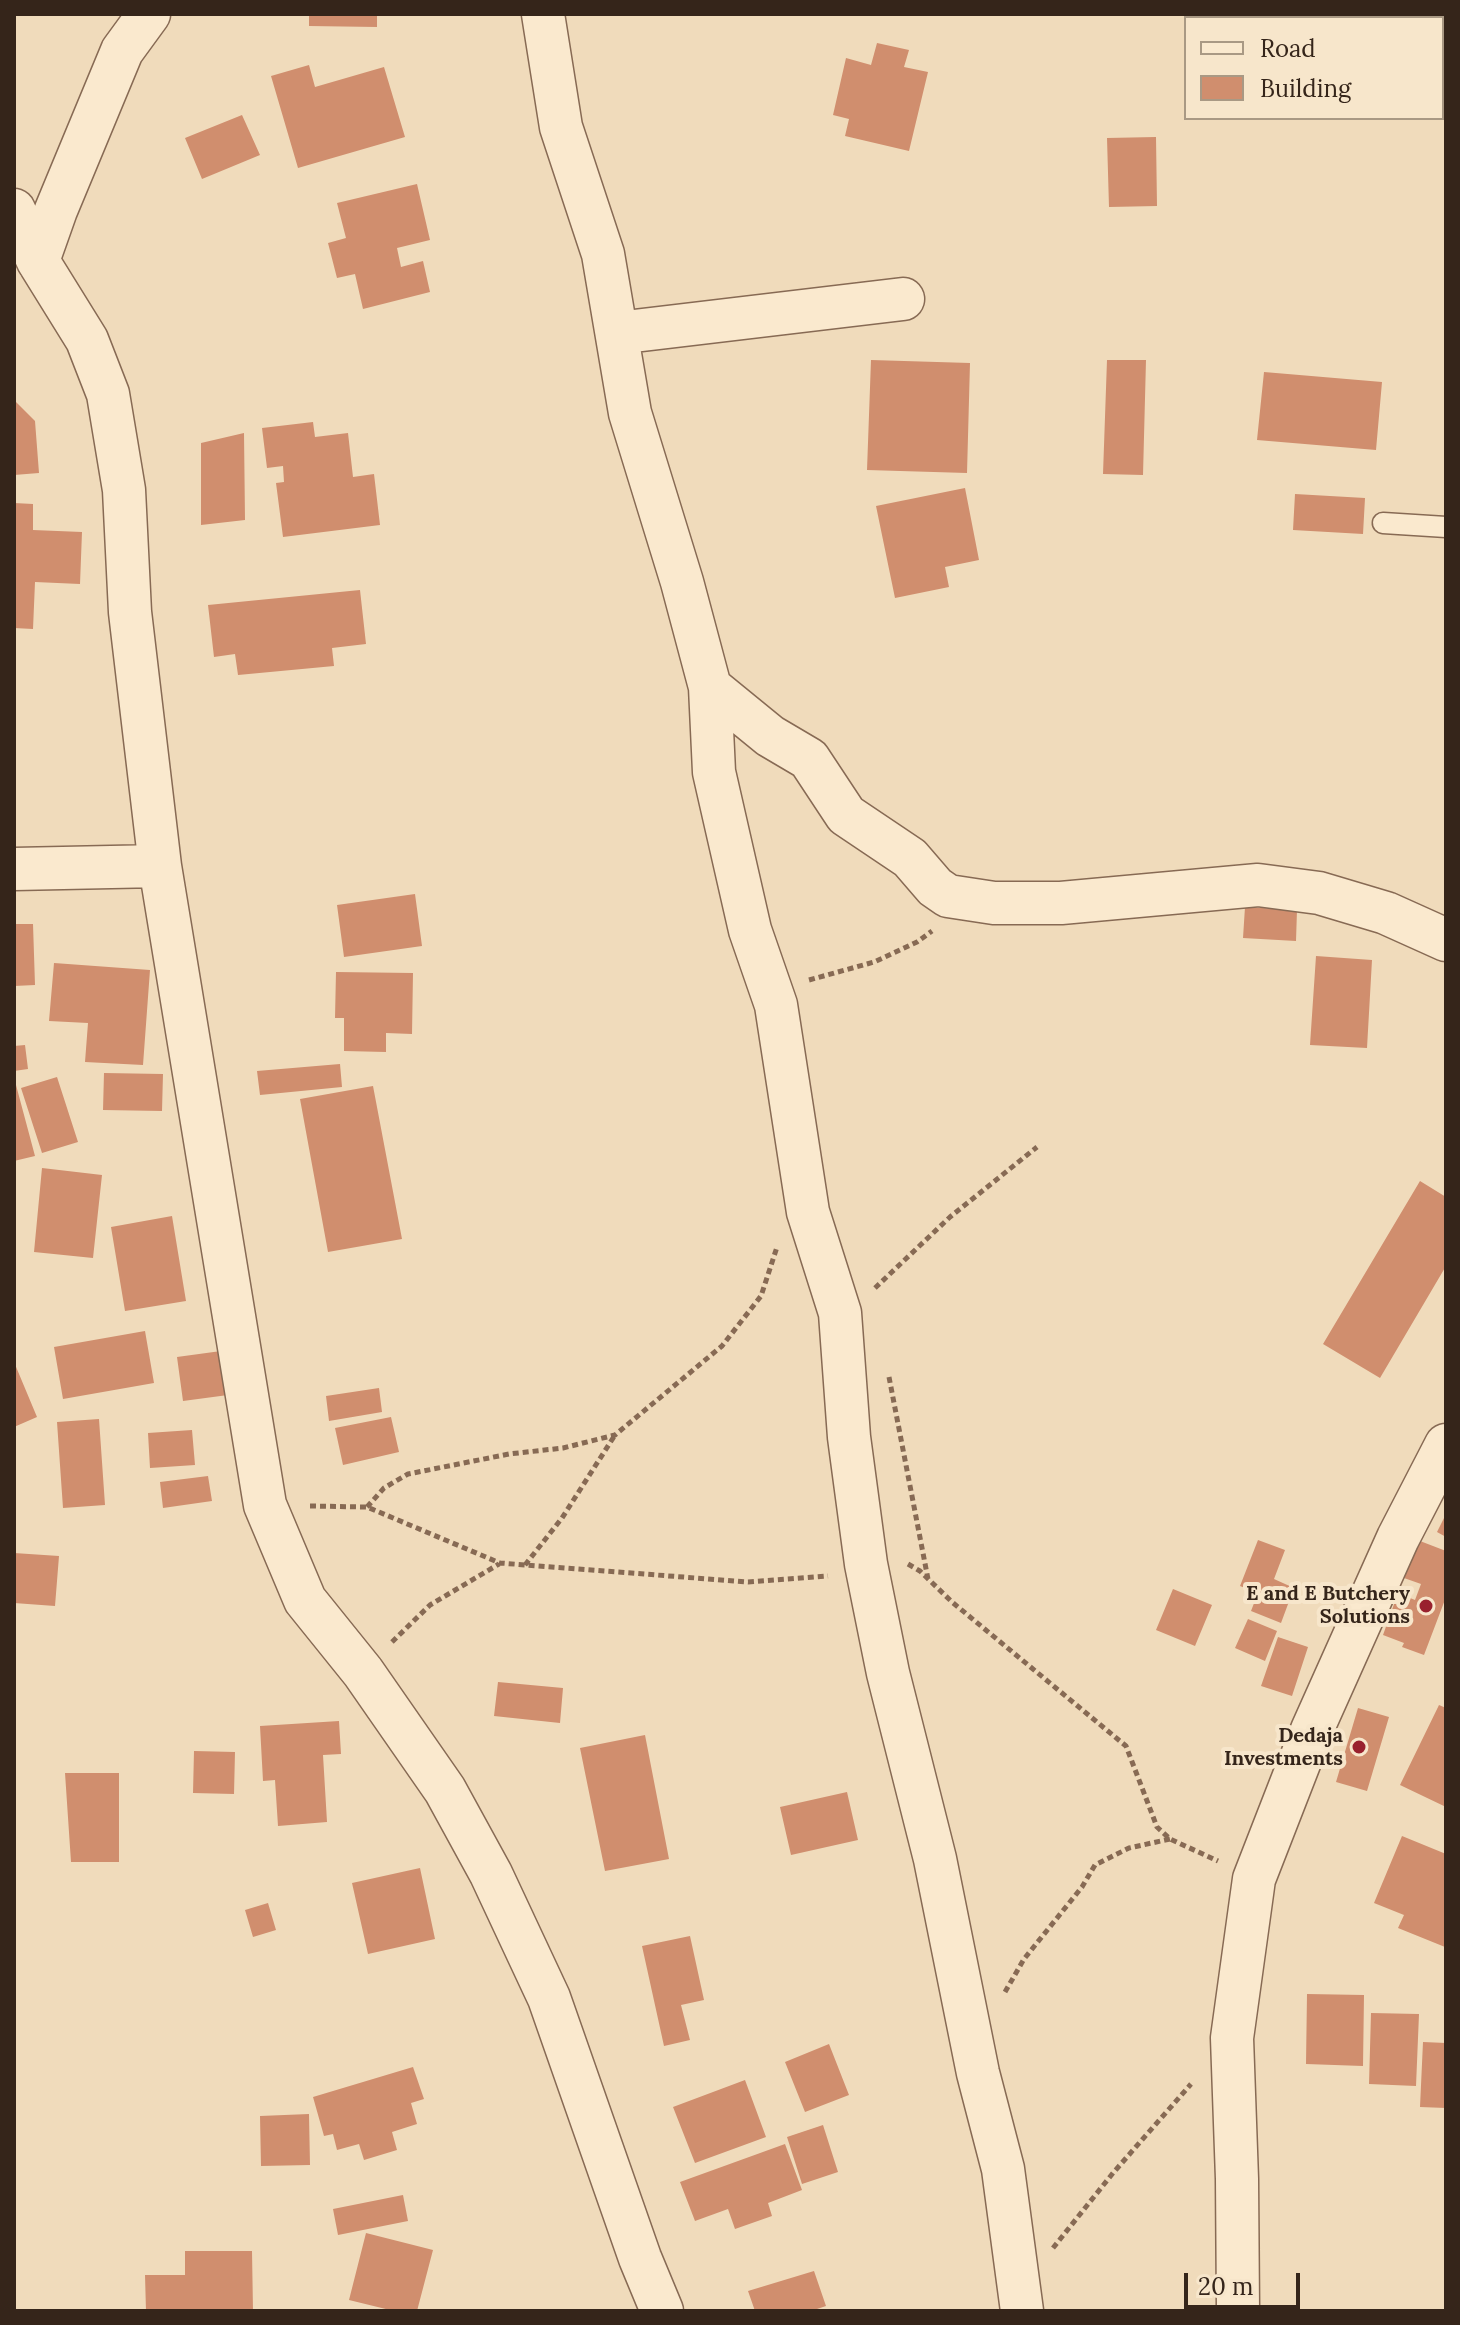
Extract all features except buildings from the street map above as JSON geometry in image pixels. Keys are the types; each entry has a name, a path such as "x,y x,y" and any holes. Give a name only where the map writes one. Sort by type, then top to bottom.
{"street":[{"path":"38,261 122,51 149,14"},
{"path":"543,14 561,127 603,254 630,413 682,582 710,687 714,772 750,930 776,1005 808,1212 840,1313 849,1437 866,1564 888,1673 935,1859 978,2073 1003,2169 1021,2300"},
{"path":"14,210 38,261 87,340 108,394 124,490 130,612 160,866 265,1505 305,1600 363,1672 445,1790 491,1874 549,1998 640,2258 662,2311"},
{"path":"617,333 903,299"},
{"path":"710,687 770,736 809,759 846,815 910,858 935,887 948,896 975,901 1061,903 1258,885 1319,893 1386,913 1446,940"},
{"path":"14,869 160,866"},
{"path":"1238,2311 1232,2038 1254,1879 1312,1730 1398,1538 1446,1445"}],"lane":[{"path":"1383,523 1446,527"}],"path":[{"path":"776,1005 811,979 874,962 917,942 975,901"},
{"path":"840,1313 850,1315 882,1280 950,1217 1037,1147"},
{"path":"525,1566 562,1518 615,1435 722,1346 761,1296 772,1255 778,1245 808,1212"},
{"path":"888,1374 928,1580"},
{"path":"367,1507 384,1488 408,1474 496,1456 563,1448 615,1435"},
{"path":"265,1505 367,1507 500,1563 525,1566 748,1582 821,1578 866,1564 898,1561 908,1564 1126,1746 1157,1827 1170,1839 1254,1879"},
{"path":"363,1672 430,1605 500,1563"},
{"path":"1003,1998 1009,1981 1024,1959 1082,1887 1095,1865 1129,1848 1170,1839"},
{"path":"1021,2300 1113,2173 1232,2038"}],"place":[{"name":"E and E Butchery Solutions","path":"1426,1606"},
{"name":"Dedaja Investments","path":"1359,1747"}]}
